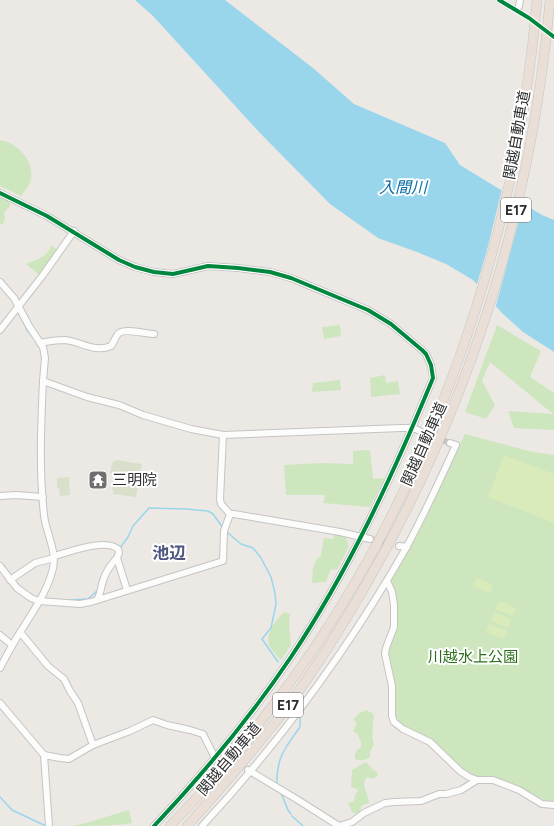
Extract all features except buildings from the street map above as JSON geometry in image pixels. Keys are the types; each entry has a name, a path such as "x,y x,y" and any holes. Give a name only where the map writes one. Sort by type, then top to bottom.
{"highway":[{"name":"関越自動車道","path":"170,826 221,771 282,694 314,647 367,560 398,500 448,388 472,321 498,232 516,151 524,104 537,0"},
{"name":"関越自動車道","path":"187,826 245,761 291,701 324,654 381,560 436,450 458,396 490,305 517,204 536,107 550,0"}],"street":[{"path":"0,193 25,204 74,231 119,260 145,270 174,274 208,266 215,266 270,272 298,281 362,307 379,316 422,350 426,354 431,365 433,378 415,429 362,537 292,656 222,754 215,758 154,826"},
{"path":"0,330 63,248 74,231"},
{"path":"0,282 14,298 17,308 43,347 45,358 41,441 43,497 46,525 54,557 51,577 39,601 0,668"},
{"path":"40,343 55,340 66,340 91,348 102,349 111,346 118,333 121,332 154,334"},
{"path":"43,381 120,406 142,415 223,435 415,429"},
{"path":"223,435 220,499 221,504 230,514 340,532 370,539"},
{"path":"202,826 308,698 348,641 387,581 407,547 456,445 450,443"},
{"path":"0,496 16,495 43,497"},
{"path":"0,566 23,594 39,601 80,604 91,602 223,561 225,530 230,514"},
{"path":"10,580 36,563 91,546 108,545 118,549 119,553 105,576 102,584 102,592 97,600"},
{"path":"399,546 407,547"},
{"path":"117,558 127,590"},
{"path":"387,581 392,592 394,605 394,627 386,648 392,686 392,716 394,722 403,729 430,742 460,771 469,777 477,780 493,780 519,790 542,804 554,805"},
{"path":"20,632 48,666 64,679 78,703 93,745"},
{"path":"0,635 12,645"},
{"path":"0,703 44,755 49,826"},
{"path":"44,755 69,758 93,745 130,731 149,721 155,720 167,725 203,734 215,758"},
{"path":"249,771 339,826 352,822 364,813 384,803 421,801 439,794 446,794 461,790 477,780"}],"green space":[{"path":"0,140 19,149 27,159 30,166 31,180 21,196 0,186"},
{"path":"0,197 5,198 10,203 10,206 4,213 5,218 3,224 0,224"},
{"path":"51,245 58,250 39,275 26,264 45,255 50,249"},
{"path":"340,325 341,336 324,339 322,327"},
{"path":"497,325 541,351 530,377 554,393 554,430 514,428 508,411 553,414 490,362 482,381 495,405 486,419 465,412"},
{"path":"385,375 386,383 398,381 400,394 371,397 370,378"},
{"path":"340,380 341,390 312,392 313,383"},
{"name":"川越水上公園","path":"465,434 533,452 554,455 554,802 546,801 524,789 493,778 476,777 467,773 434,742 403,726 397,718 394,709 395,684 388,650 396,629 391,578"},
{"path":"370,450 373,479 385,478 370,507 323,503 325,495 286,495 284,465 322,463 353,464 353,451"},
{"path":"504,455 554,474 554,523 488,497"},
{"path":"116,460 142,464 136,497 113,494 114,474 110,473 112,463"},
{"path":"69,477 70,495 60,496 59,488 57,488 57,478"},
{"path":"335,533 345,535 349,546 337,570 332,569 330,571 326,582 312,583 313,568 316,560 321,555 324,538 333,539"},
{"path":"477,578 493,585 490,593 473,586"},
{"path":"499,601 516,608 513,616 495,609"},
{"path":"284,612 290,614 289,625 291,645 281,660 270,647 269,638 274,623"},
{"path":"494,612 511,619 508,628 491,621"},
{"path":"489,624 507,631 503,639 486,632"},
{"path":"366,710 374,716 372,734 374,744 370,752 370,757 364,760 359,760 355,759 355,753 361,747 361,742 357,733 353,732 357,723 353,720 358,714"},
{"path":"366,762 378,774 373,779 367,777 365,780 364,783 369,803 361,806 360,812 356,814 352,812 348,803 354,801 355,795 358,791 357,789 351,787 352,770"},
{"path":"129,810 132,823 72,826 86,823"}],"water":[{"name":"入間川","path":"135,0 225,0 313,68 354,104 445,143 460,165 542,215 554,220 554,352 523,332 502,313 473,280 446,264 378,238 330,204 259,132 153,16"}],"pier":[{"path":"502,189 524,202 495,309 476,287 486,254"}],"waterway":[{"path":"18,311 27,330 34,338"},
{"path":"120,548 128,537 133,526 149,508 208,511 213,514 223,528"},
{"path":"227,532 241,544 253,548 261,558 271,577 276,604 271,628 262,639 278,662"},
{"path":"69,600 88,599 98,590"},
{"path":"24,591 38,598"},
{"path":"277,784 280,759 286,747 300,727 300,717"},
{"path":"281,793 291,814"},
{"path":"0,797 12,810 46,826"},
{"path":"292,816 303,826"}],"tunnel":[{"path":"418,430 450,443"},
{"path":"370,539 399,546"},
{"path":"224,755 247,770"}],"cycle path":[{"path":"499,0 529,18 554,37"},
{"path":"0,193 47,216 119,260 135,267 154,272 173,274 208,266 238,268 270,272 291,278 368,310 391,324 426,354 431,365 433,378 386,486 351,556 312,624 275,680 243,723 191,786 154,826"}],"place":[{"name":"三明院","path":"98,480"}],"district":[{"name":"池辺","path":"169,553"}]}
